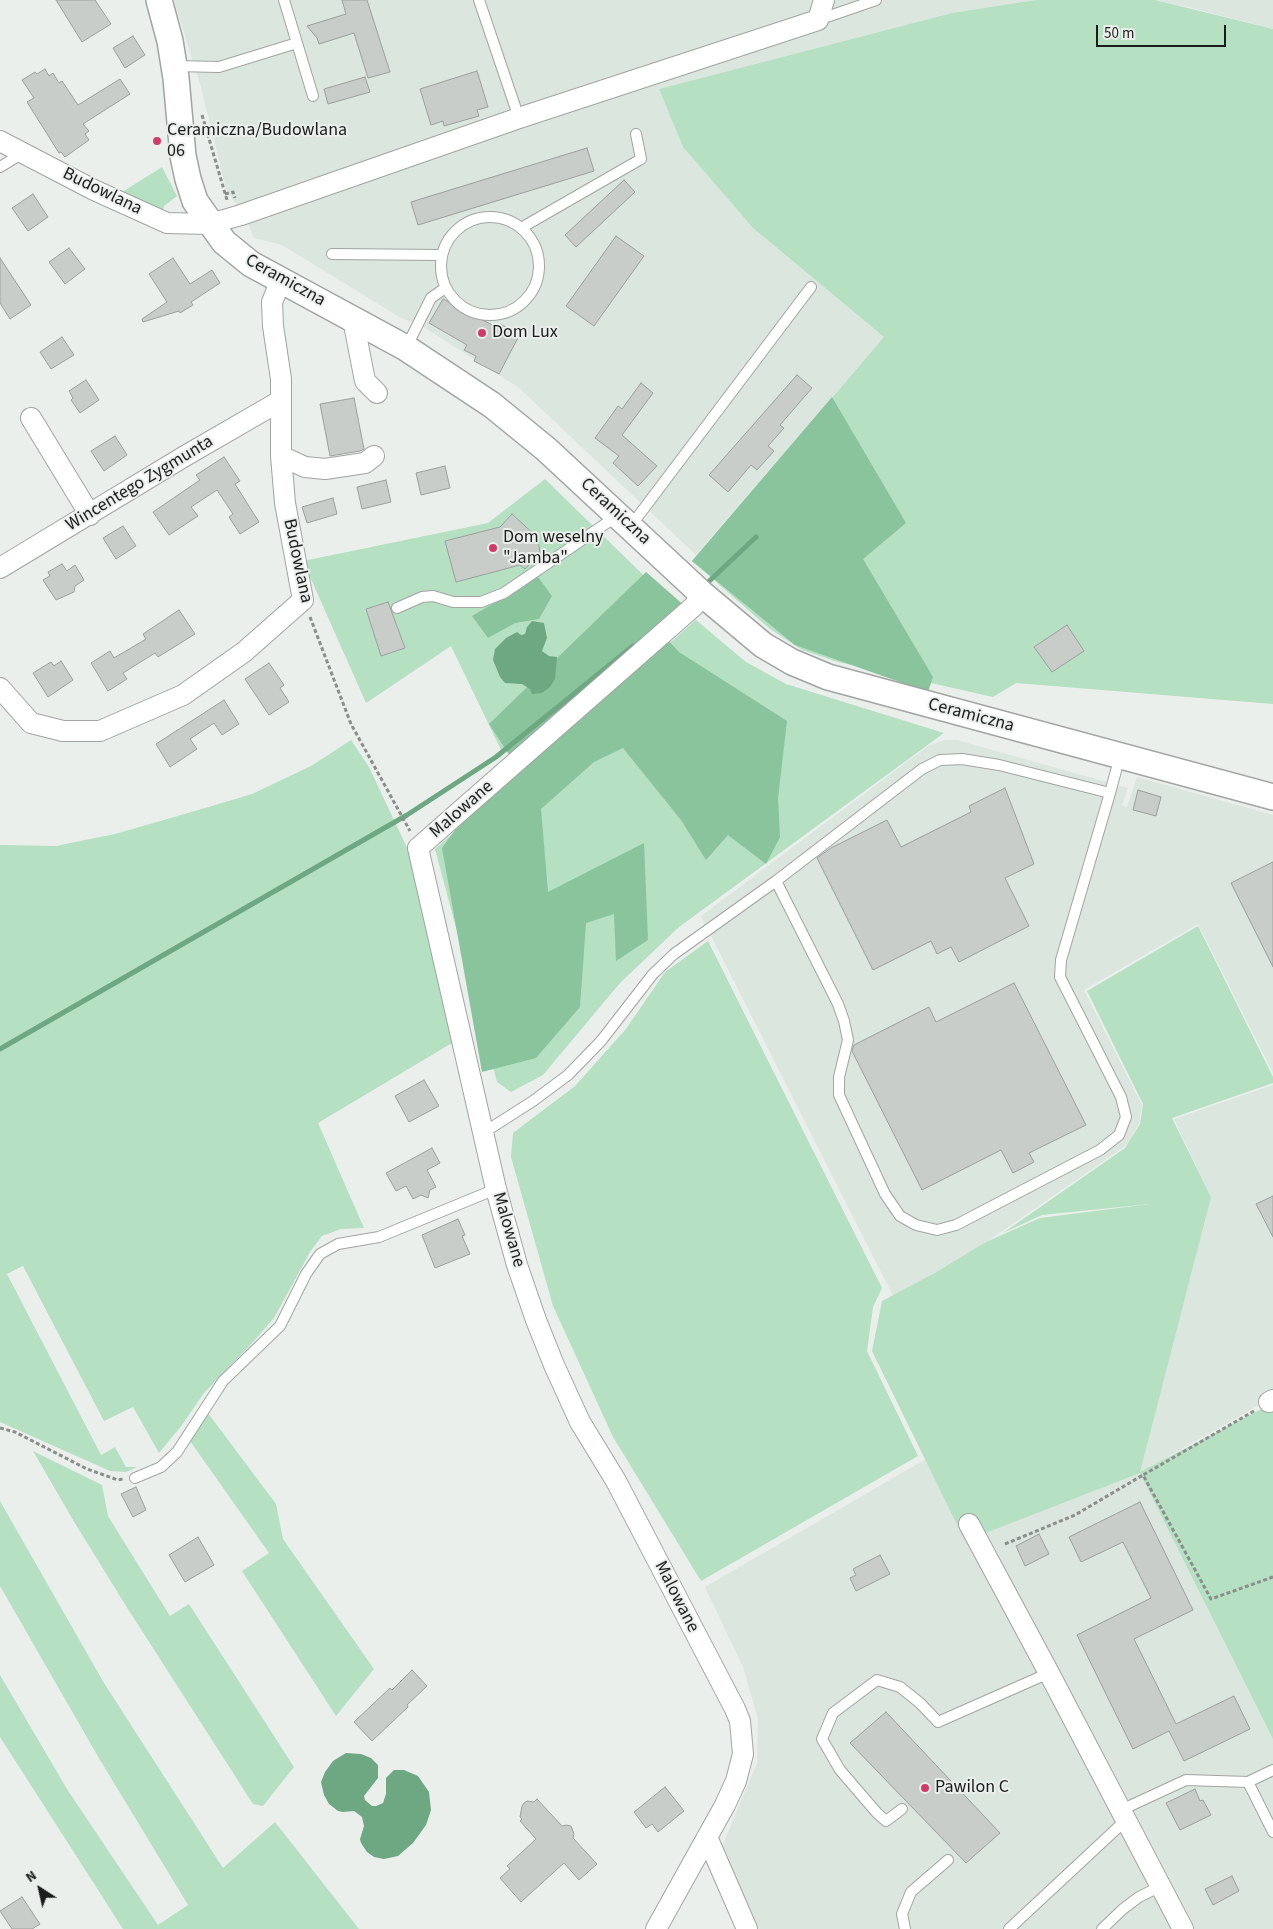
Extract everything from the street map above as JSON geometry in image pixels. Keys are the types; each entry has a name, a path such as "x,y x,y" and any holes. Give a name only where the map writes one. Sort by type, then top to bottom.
{"street":[{"name":"Ceramiczna","path":"159,0 170,40 183,156 188,179 195,201 224,242 250,264 406,348 492,405 546,449 699,591 763,645 792,662 828,677 1273,797"},
{"path":"818,20 824,0"},
{"name":"Budowlana","path":"0,141 94,190 167,223 210,224 241,215 519,118 818,20"},
{"name":"Budowlana","path":"281,280 272,302 273,326 281,379 280,401 285,503 303,600"},
{"path":"354,319 365,381 377,393"},
{"name":"Wincentego Zygmunta","path":"0,568 280,401"},
{"path":"31,418 90,514"},
{"path":"282,456 305,467 325,469 365,463 374,456"},
{"name":"Malowane","path":"656,1929 725,1805 736,1781 743,1754 740,1721 616,1481 580,1422 536,1320 517,1265 496,1189 418,848 694,606 699,591"},
{"path":"0,688 31,723 63,732 100,731 183,695 244,652 303,600"},
{"path":"969,1524 1183,1929"},
{"path":"707,1837 747,1929"}],"lane":[{"path":"284,0 312,96"},
{"path":"480,0 519,118"},
{"path":"818,20 876,0"},
{"path":"174,66 219,67 297,43"},
{"path":"521,228 641,159 636,134"},
{"path":"0,167 23,153"},
{"path":"490,216 507,219 521,228 532,240 538,255 539,271 535,286 526,300 514,310 499,315 483,315 467,310 455,301 445,288 440,272 441,256 447,240 459,227 473,219 490,216"},
{"path":"332,254 441,256"},
{"path":"406,348 431,298 445,288"},
{"path":"397,608 422,597 433,596 453,602 481,602 504,594 624,521 811,288"},
{"path":"776,881 838,1004 844,1021 848,1040 839,1077 839,1095 886,1194 900,1216 916,1226 937,1230 956,1225 1100,1150 1119,1135 1126,1117 1121,1097 1060,977 1061,960 1120,756"},
{"path":"483,1132 533,1101 568,1076 602,1041 653,974 674,954 776,881 922,769 940,760 962,759 999,765 1110,793"},
{"path":"135,1478 161,1467 177,1452 223,1381 280,1326 306,1274 320,1254 338,1244 379,1237 496,1189"},
{"path":"902,1809 886,1821 840,1770 822,1739 833,1713 877,1680 900,1687 920,1703 938,1722 1049,1673"},
{"path":"1009,1929 1123,1815 1186,1780 1248,1782 1273,1770"},
{"path":"1248,1782 1273,1832"},
{"path":"905,1929 902,1914 911,1892 948,1860"},
{"path":"1102,1929 1131,1903 1161,1886"}],"path":[{"path":"225,194 233,192"},
{"name":"Budowlana","path":"303,600 351,724 406,824"},
{"path":"1005,1544 1075,1515 1271,1401"},
{"path":"0,1428 15,1432 87,1469 118,1480 135,1478"},
{"path":"1143,1475 1211,1599 1273,1577"}],"shaded area":[{"path":"174,0 1035,0 952,13 659,89 683,147 753,228 884,337 696,555 518,387 422,326 401,318 282,245 254,238 247,220 226,189 201,87"},
{"path":"1035,0 1155,0 1273,29 1273,704 1016,683 993,697 838,662 802,650 770,629 692,561 884,337 753,228 683,147 659,89 952,13"},
{"path":"1155,0 1273,0 1273,29 1191,8"},
{"path":"162,167 177,196 164,206 162,214 119,194"},
{"path":"832,397 906,523 863,559 933,677 928,692 795,645 692,561"},
{"path":"545,479 673,604 502,752 451,646 366,703 303,561 488,523"},
{"path":"646,572 686,607 512,759 489,724"},
{"path":"538,577 552,596 539,619 515,623 488,638 472,616"},
{"path":"696,620 746,662 786,684 944,733 679,927 620,983 543,1075 511,1092 497,1082 435,849"},
{"path":"532,621 544,623 547,638 542,651 549,656 557,657 555,679 550,687 542,693 532,694 530,689 522,684 505,683 500,677 493,660 495,649 506,638 517,632 521,635 525,634 527,627"},
{"path":"666,638 679,652 787,721 778,798 780,837 766,864 728,835 706,860 681,820 623,748 594,762 541,809 548,892 644,843 648,940 616,961 614,914 586,923 580,1007 536,1058 482,1072 442,848 471,808"},
{"path":"351,740 369,767 410,854 452,1043 318,1123 364,1228 341,1229 322,1236 310,1252 274,1318 204,1393 182,1425 159,1453 133,1407 104,1421 23,1266 7,1274 101,1455 115,1447 126,1467 137,1467 126,1472 110,1471 0,1422 0,845 56,846 115,834 252,794 311,766"},
{"path":"945,740 957,740 1128,788 1122,805 1127,807 1137,777 1273,815 1273,1073 1198,924 1084,990 1142,1105 1139,1123 1130,1140 1124,1147 897,1304 701,916 928,746"},
{"path":"1198,926 1273,1077 1273,1083 1172,1118 1211,1197 1140,1472 1273,1403 1273,1739 1140,1473 965,1541 872,1351 882,1301 935,1273 986,1242 1040,1218 1150,1204 1042,1215 1003,1233 1125,1148 1140,1124 1143,1104 1087,991"},
{"path":"708,941 882,1288 873,1307 867,1351 918,1456 701,1581 613,1437 553,1306 511,1157 513,1133 575,1086 626,1029 665,972"},
{"path":"1273,1085 1273,1397 1159,1462 1273,1403 1273,1929 759,1929 722,1846 757,1763 758,1719 743,1667 705,1587 926,1459 966,1541 1211,1197 1174,1119"},
{"path":"208,1413 276,1504 283,1539 374,1669 336,1716 242,1571 269,1553 190,1441"},
{"path":"33,1451 102,1485 108,1516 170,1616 189,1604 294,1767 263,1806 253,1804 126,1606"},
{"path":"0,1501 104,1683 223,1868 275,1822 359,1929 123,1929 0,1737 0,1675 67,1789 158,1925 188,1905 100,1760 0,1586"},
{"path":"346,1753 361,1754 371,1758 378,1765 378,1778 364,1796 365,1800 372,1806 383,1803 386,1794 386,1778 394,1770 404,1770 418,1776 429,1792 431,1810 426,1825 413,1843 398,1856 384,1859 374,1857 367,1852 360,1839 364,1826 362,1817 354,1811 338,1811 329,1804 324,1795 321,1782 325,1772 333,1761"}],"building":[{"path":"56,0 95,0 111,24 82,42"},
{"path":"342,0 367,0 390,72 368,78 354,33 319,44 317,38 307,26 346,14"},
{"path":"133,36 145,55 125,68 113,48"},
{"path":"45,69 49,76 53,73 59,83 62,81 78,105 120,79 130,94 83,124 89,131 85,134 89,140 65,157 61,152 59,153 27,102 34,98 22,80 35,72 37,74"},
{"path":"477,71 488,107 477,110 479,116 444,126 443,121 431,125 420,89"},
{"path":"365,77 370,92 328,104 324,89"},
{"path":"587,148 594,171 418,225 411,202"},
{"path":"624,180 635,192 576,247 565,235"},
{"path":"33,194 48,217 28,231 12,208"},
{"path":"616,236 644,256 594,326 566,306"},
{"path":"69,248 85,269 65,284 49,262"},
{"path":"0,258 31,305 10,319 0,303"},
{"path":"173,258 190,284 212,270 220,283 191,302 193,305 180,313 179,311 143,322 142,319 167,302 149,274"},
{"path":"443,299 498,328 500,324 520,334 499,374 474,361 476,356 464,350 467,345 429,323"},
{"path":"62,337 74,355 51,369 40,352"},
{"path":"797,375 812,388 780,425 784,428 768,446 774,451 757,470 751,465 728,492 709,475"},
{"path":"86,380 99,400 80,413 71,400 73,398 69,391"},
{"path":"641,383 653,393 622,435 657,466 638,486 613,463 619,456 595,438 618,406 622,409"},
{"path":"354,398 364,449 330,456 320,404"},
{"path":"115,436 127,455 104,471 91,451"},
{"path":"224,457 240,481 235,484 259,522 240,534 229,517 233,514 217,490 191,507 198,516 169,535 153,512 200,480 196,475"},
{"path":"445,466 450,488 421,495 416,473"},
{"path":"386,480 391,502 362,509 357,487"},
{"path":"333,498 337,514 307,523 302,507"},
{"name":"Dom weselny \"Jamba\"","path":"512,514 538,538 540,554 525,569 520,565 456,582 445,541 500,527"},
{"path":"123,526 136,546 116,559 103,538"},
{"path":"62,564 67,571 75,565 84,580 75,586 74,592 56,600 43,580 50,576 48,572"},
{"path":"388,602 405,648 381,656 366,609"},
{"path":"179,610 195,634 158,657 155,653 123,673 127,679 108,691 91,663 110,651 114,658 146,639 143,634"},
{"path":"1067,625 1084,651 1052,672 1034,647"},
{"path":"61,661 73,680 48,697 33,673 51,662 54,666"},
{"path":"269,663 284,685 280,688 289,702 269,715 245,679"},
{"path":"224,700 239,724 222,735 214,723 190,739 197,749 170,767 156,744"},
{"path":"1005,788 1034,864 1005,878 1029,926 959,962 951,947 937,954 931,941 873,970 817,858 831,848 887,820 901,847 971,812 969,806"},
{"path":"1138,790 1161,797 1156,816 1133,810"},
{"path":"1273,862 1273,967 1231,883"},
{"path":"1014,983 1086,1125 1029,1153 1034,1162 1013,1173 1001,1150 922,1190 852,1051 854,1045 929,1007 936,1022"},
{"path":"424,1080 439,1106 409,1122 395,1096"},
{"path":"432,1148 440,1163 427,1170 436,1187 430,1190 428,1198 421,1195 413,1199 406,1186 396,1191 386,1173"},
{"path":"1273,1196 1273,1237 1256,1204"},
{"path":"458,1219 465,1235 462,1236 470,1254 435,1268 422,1235"},
{"path":"136,1487 146,1510 133,1517 121,1494"},
{"path":"1140,1502 1193,1610 1134,1639 1176,1724 1234,1696 1250,1729 1184,1761 1169,1731 1133,1749 1077,1635 1151,1598 1123,1542 1081,1562 1069,1537"},
{"path":"1039,1534 1049,1554 1025,1566 1016,1546"},
{"path":"198,1537 214,1565 185,1582 169,1555"},
{"path":"880,1555 890,1574 856,1591 850,1578 856,1575 853,1569"},
{"path":"412,1670 427,1686 372,1741 354,1722 390,1688 392,1690"},
{"name":"Pawilon C","path":"886,1712 1000,1833 966,1863 850,1743"},
{"path":"665,1787 684,1811 658,1832 652,1824 646,1828 634,1812"},
{"path":"1195,1789 1200,1801 1203,1800 1211,1815 1180,1830 1166,1803"},
{"path":"537,1799 562,1826 571,1826 574,1834 573,1838 597,1864 579,1880 564,1863 521,1902 500,1878 510,1869 507,1866 536,1839 520,1821 522,1819 520,1817 524,1803 527,1801 534,1802"},
{"path":"1232,1876 1239,1891 1213,1905 1205,1889"},
{"path":"22,1897 40,1924 32,1929 12,1929 0,1911"}],"waterway":[{"path":"704,586 756,537"},
{"path":"0,1049 407,815 496,757 633,646"}],"place":[{"name":"Ceramiczna/Budowlana 06","path":"157,141"},
{"name":"Dom Lux","path":"482,333"},
{"name":"Dom weselny \"Jamba\"","path":"493,548"},
{"name":"Pawilon C","path":"925,1788"}]}
